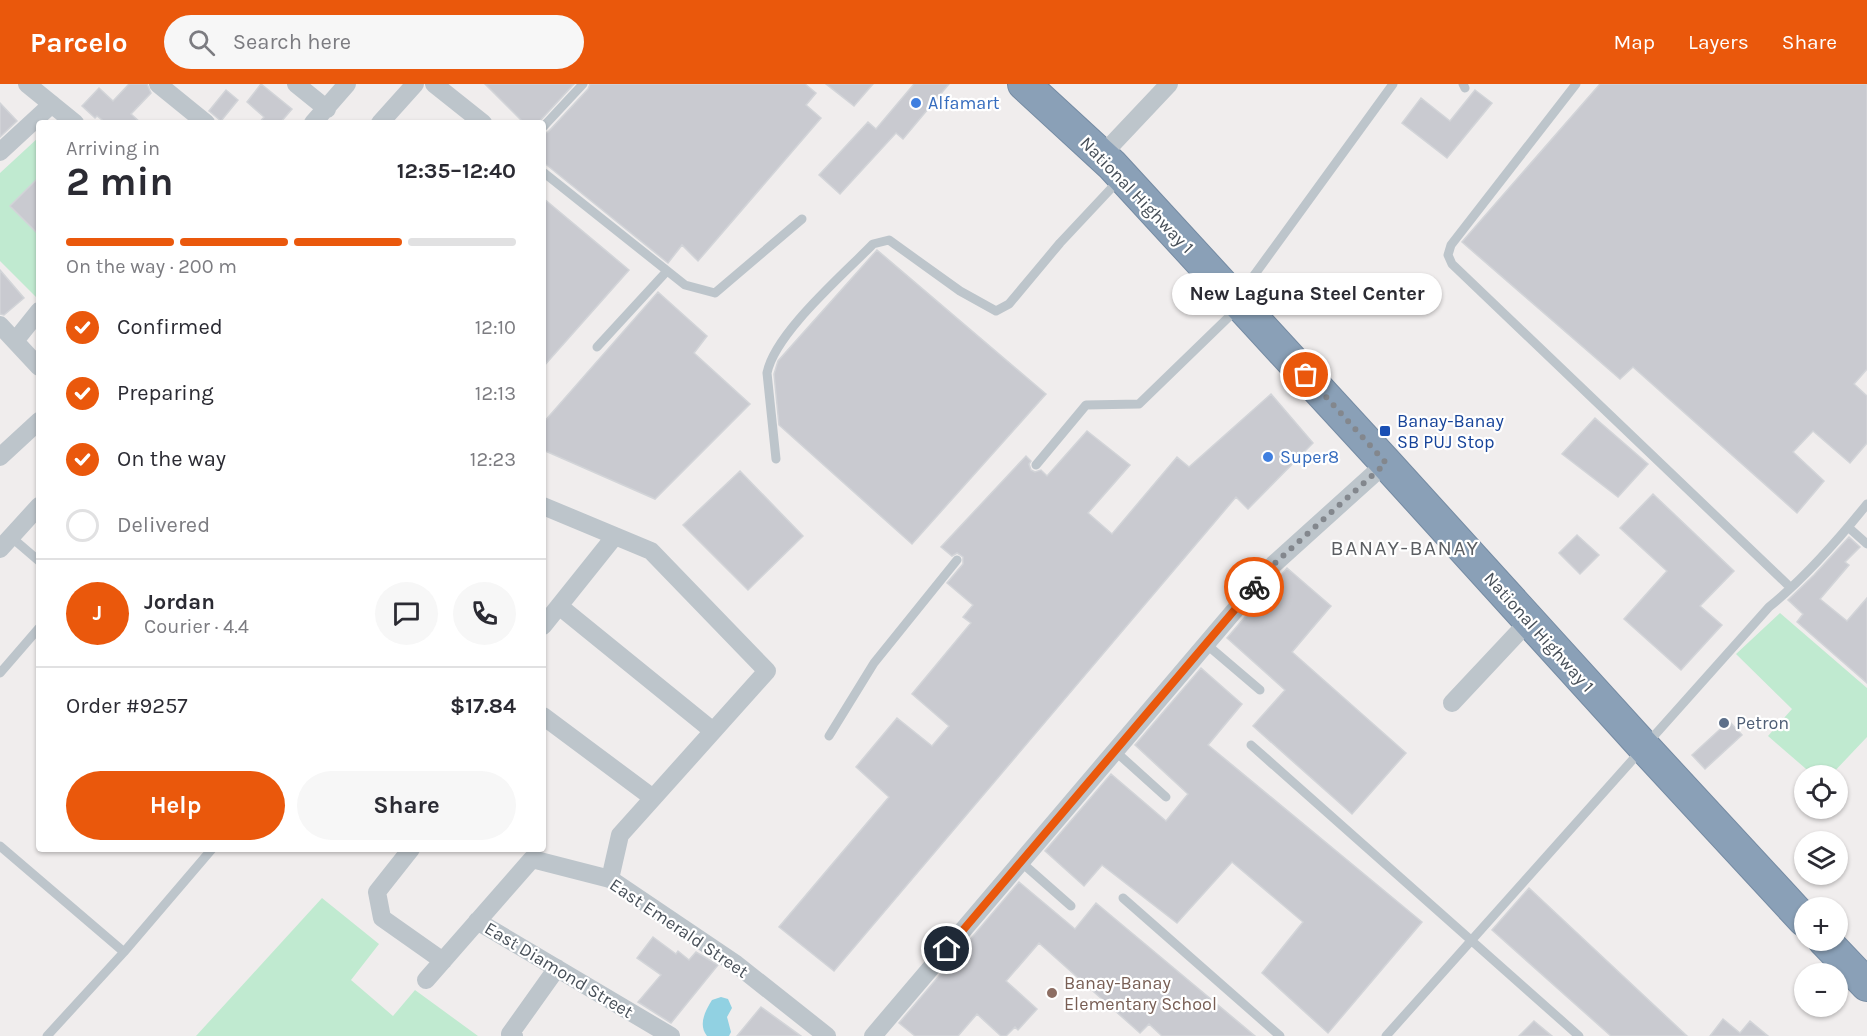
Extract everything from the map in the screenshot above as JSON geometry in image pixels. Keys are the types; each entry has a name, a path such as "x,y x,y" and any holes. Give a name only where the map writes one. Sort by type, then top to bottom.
{"highway":[{"name":"National Highway 1","path":"1024,84 1112,166 1239,302 1794,910"},
{"path":"1835,951 1867,985"}],"street":[{"path":"27,84 71,120"},
{"path":"159,84 202,120"},
{"path":"296,84 327,109"},
{"path":"316,120 347,84"},
{"path":"383,120 415,84"},
{"path":"434,84 479,120"},
{"path":"1112,166 1168,84"},
{"path":"0,152 52,104"},
{"path":"15,341 36,315"},
{"path":"0,325 36,364"},
{"path":"3,449 36,423"},
{"path":"873,1036 1274,564 1386,463"},
{"path":"546,507 651,551 767,671 620,835 610,879"},
{"path":"5,543 36,509"},
{"path":"546,622 615,536"},
{"path":"559,606 713,731"},
{"path":"1452,703 1530,621"},
{"path":"546,719 653,798"},
{"path":"409,852 377,892 382,918 443,961"},
{"name":"East Emerald Street","path":"426,980 532,859 610,879 736,964 827,1036"},
{"name":"East Diamond Street","path":"477,921 671,1036"},
{"path":"514,1036 510,1034 557,968"}],"lane":[{"path":"546,124 583,84"},
{"path":"1036,465 1086,405 1139,404 1239,302 1393,84"},
{"path":"1576,84 1451,245 1448,255 1452,264 1791,588"},
{"path":"776,459 767,374 769,361 795,324 873,244 889,240 960,291 996,310 1009,304 1060,243 1112,166"},
{"path":"546,174 685,285 715,293 802,219"},
{"path":"597,347 667,271"},
{"path":"1386,1036 1769,607 1791,588 1867,504"},
{"path":"1848,527 1867,544"},
{"path":"5,543 36,559"},
{"path":"829,736 874,663 957,560"},
{"path":"0,673 36,631"},
{"path":"1206,644 1260,690"},
{"path":"1251,745 1579,1036"},
{"path":"1115,751 1166,797"},
{"path":"0,846 124,952"},
{"path":"47,1036 124,952 209,852"},
{"path":"1021,862 1071,906"},
{"path":"1123,898 1280,1036"}],"green space":[{"path":"36,140 36,297 0,261 0,173"},
{"path":"1780,613 1867,688 1867,737 1840,765 1801,765 1768,736 1792,709 1736,654"},
{"path":"322,898 379,944 351,980 393,1016 415,990 478,1036 196,1036"}],"water":[{"path":"721,997 728,999 732,1008 727,1017 731,1032 729,1036 707,1036 703,1027 705,1013 712,1000"}],"building":[{"path":"129,84 147,84 151,93 131,114 138,120 102,120 97,116 95,118 82,106 99,88 113,101"},
{"path":"261,84 292,109 283,120 262,120 264,117 247,102"},
{"path":"485,84 574,84 541,120 521,120"},
{"path":"590,84 805,84 816,93 806,105 821,118 698,261 682,245 668,263 546,164 546,133 588,89"},
{"path":"826,84 873,84 854,106"},
{"path":"914,84 949,84 903,139 896,133 840,194 819,175 868,122 876,129"},
{"path":"1600,84 1867,84 1867,369 1854,384 1867,396 1867,443 1850,463 1813,431 1793,452 1824,481 1797,513 1633,367 1620,379 1462,242"},
{"path":"226,90 238,100 222,120 209,111"},
{"path":"1475,90 1492,103 1447,158 1402,123 1421,98 1450,121"},
{"path":"0,103 17,121 0,137"},
{"path":"36,180 36,232 10,206"},
{"path":"546,201 629,270 546,364"},
{"path":"877,250 1046,394 912,544 779,425 774,374 778,361"},
{"path":"0,270 24,298 4,315 0,314"},
{"path":"658,292 707,336 694,353 750,404 655,499 546,451 546,420"},
{"path":"1271,394 1313,443 1248,509 1236,497 834,971 779,927 889,797 856,767 897,718 932,746 949,726 912,694 971,623 963,617 973,605 947,583 963,564 963,557 957,553 952,556 941,547 1026,456 1031,461 1029,464 1031,470 1035,472 1041,470 1047,476 1087,431 1130,465 1088,513 1112,534 1177,457 1189,467"},
{"path":"1595,418 1648,464 1618,497 1562,454"},
{"path":"740,471 803,536 748,590 683,525"},
{"path":"1653,494 1734,571 1700,606 1722,625 1681,670 1624,619 1667,571 1620,528"},
{"path":"1577,535 1599,555 1580,574 1559,553"},
{"path":"1849,537 1860,547 1845,562 1849,565 1820,599 1847,621 1867,598 1867,683 1797,622 1803,614 1788,600"},
{"path":"1287,568 1331,606 1292,652 1406,753 1352,814 1253,726 1285,690 1227,638"},
{"path":"1201,668 1242,704 1208,745 1422,922 1328,1033 1262,973 1303,922 1232,862 1177,923 1102,865 1084,886 1045,851 1111,774 1166,821 1188,794 1135,745"},
{"path":"1729,721 1742,735 1705,769 1692,755"},
{"path":"1019,882 1075,929 1096,903 1255,1036 1162,1036 1149,1024 1140,1033 1039,943 1006,981 1037,1009 1018,1030 1015,1027 1006,1036 1001,1036 977,1014 958,1036 915,1036 899,1023"},
{"path":"1529,888 1687,1036 1611,1036 1492,930"},
{"path":"653,937 676,954 678,951 689,960 696,952 718,965 671,1023 638,1002 661,975 637,958"},
{"path":"761,1007 801,1036 737,1036"},
{"path":"1723,1019 1740,1033 1750,1021 1768,1036 1710,1036"},
{"path":"1534,1021 1552,1036 1519,1036"}],"way so far":[{"path":"1254,587 1274,564 1386,463 1306,375"}],"place":[{"name":"Alfamart","path":"916,103"},
{"name":"New Laguna Steel Center","path":"1306,375"},
{"name":"Banay-Banay SB PUJ Stop","path":"1385,431"},
{"name":"Super8","path":"1268,457"},
{"name":"Petron","path":"1724,723"},
{"name":"Banay-Banay Elementary School","path":"1052,993"}],"district":[{"name":"BANAY-BANAY","path":"1405,548"}],"route":[{"path":"947,949 1254,587"}]}
